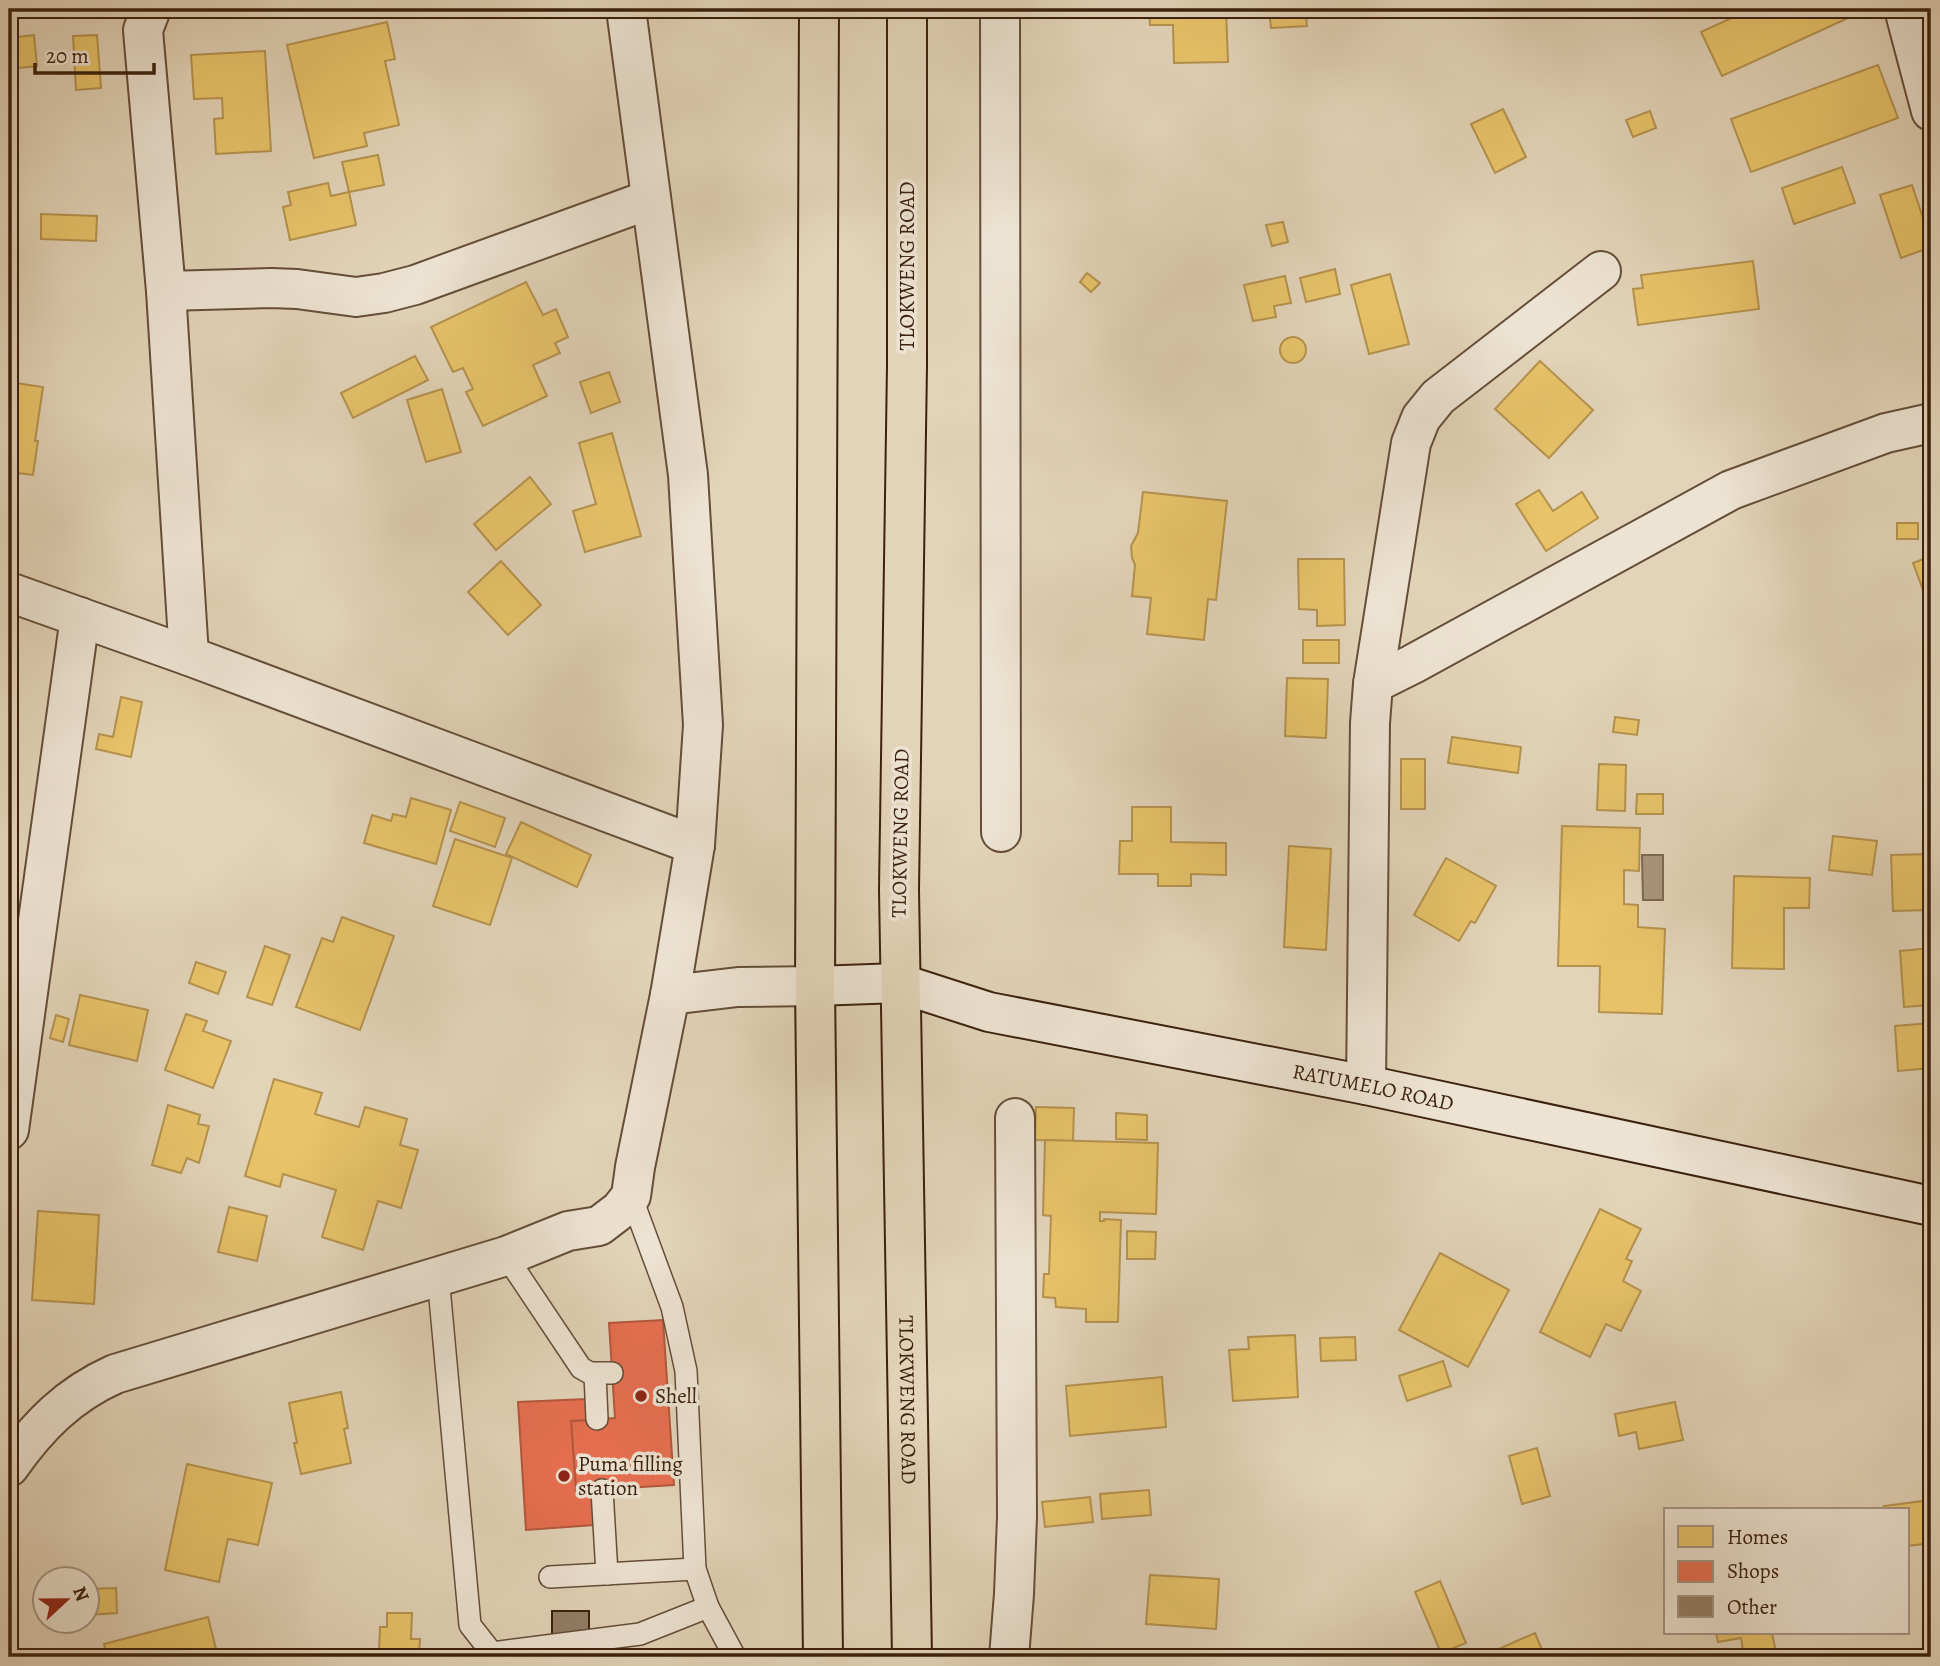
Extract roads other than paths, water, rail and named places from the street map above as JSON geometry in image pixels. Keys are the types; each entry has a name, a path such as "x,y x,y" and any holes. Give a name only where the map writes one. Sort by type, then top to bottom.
{"main road":[{"path":"819,9 815,986 823,1657"},
{"name":"TLOKWENG ROAD","path":"907,9 907,366 899,982 912,1657"}],"street":[{"path":"150,9 143,30 166,290 189,656"},
{"path":"9,1467 30,1438 69,1400 92,1384 115,1374 506,1256 568,1231 599,1226 620,1210 631,1196 670,995 695,845 703,725 688,475 626,9"},
{"path":"1000,9 1001,832"},
{"path":"1904,9 1931,111"},
{"path":"166,290 271,288 356,296 384,293 415,285 651,199"},
{"path":"1366,1085 1370,723 1373,684 1411,443 1421,418 1438,397 1601,271"},
{"path":"1373,684 1426,658 1731,490 1886,433 1931,423"},
{"path":"9,592 189,656 695,845"},
{"path":"9,1130 80,617"},
{"name":"RATUMELO ROAD","path":"670,995 738,987 899,982 989,1012 1366,1085 1931,1206"},
{"path":"1009,1657 1017,1517 1015,1118"}],"lane":[{"path":"631,1196 672,1307 695,1569 709,1607 735,1657"},
{"path":"506,1256 581,1368 603,1374 597,1419"},
{"path":"438,1276 470,1625 492,1653 640,1634 709,1607"},
{"path":"602,1490 607,1573"},
{"path":"550,1577 695,1569"}],"place":[{"name":"Shell","path":"641,1396"},
{"name":"Puma filling station","path":"564,1476"}]}
